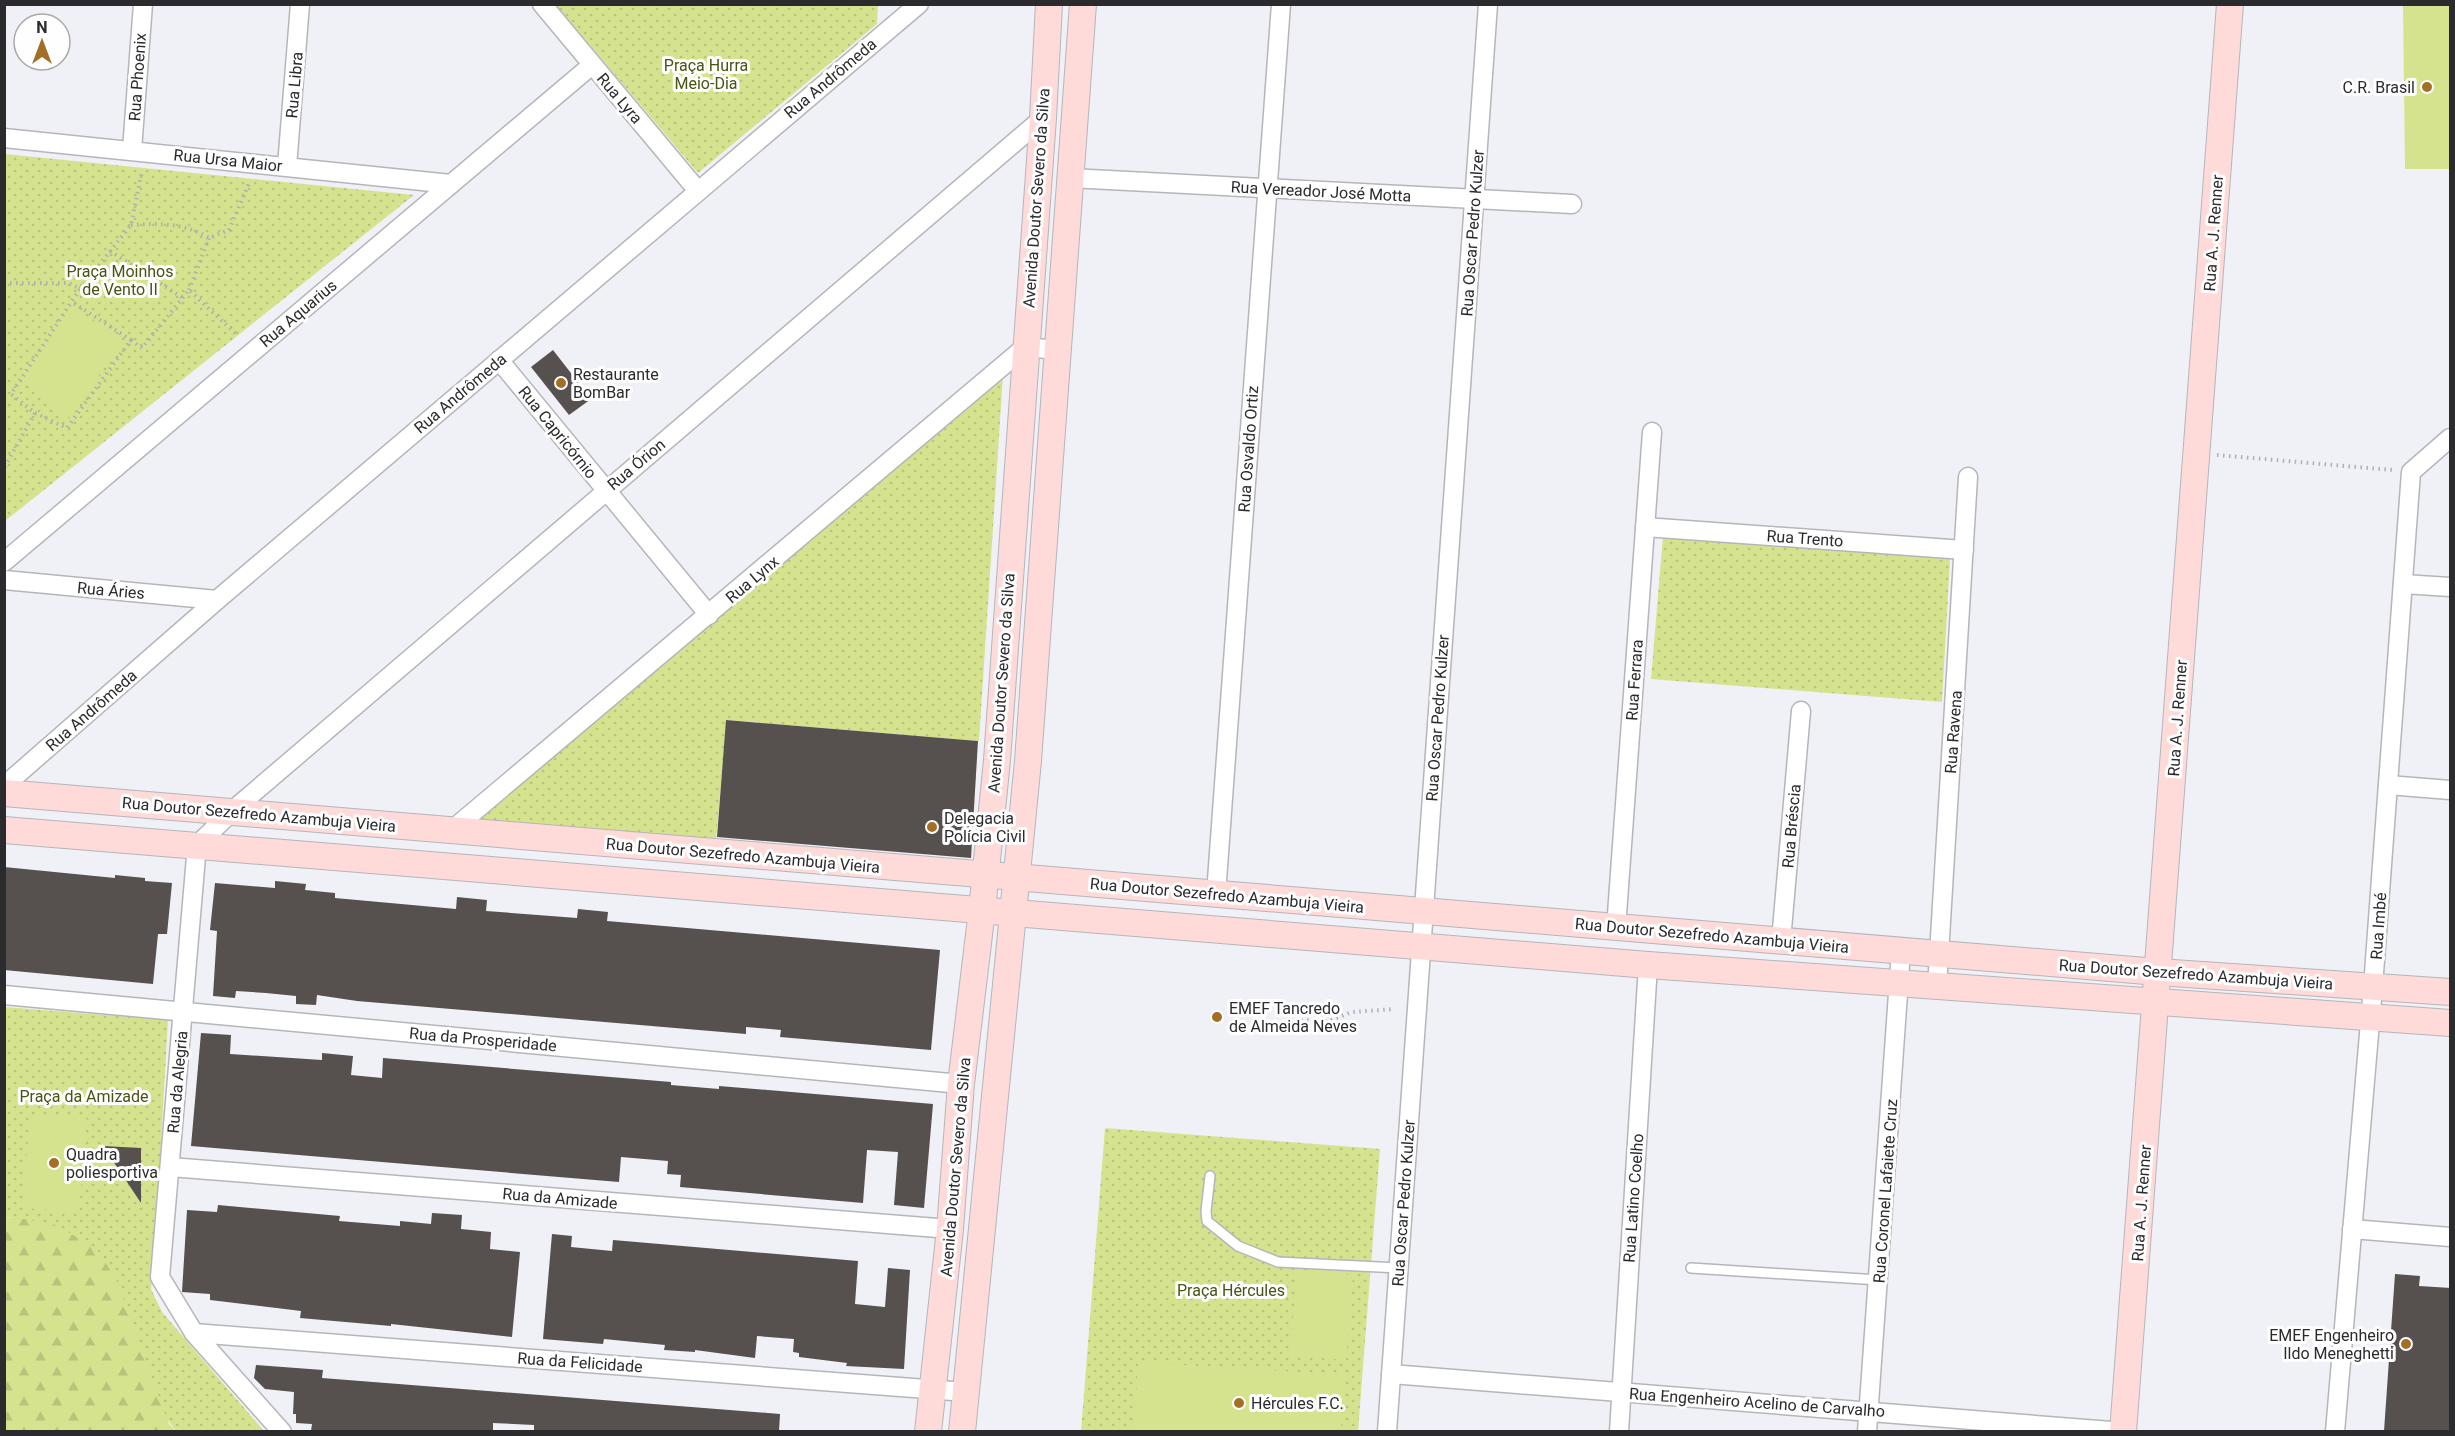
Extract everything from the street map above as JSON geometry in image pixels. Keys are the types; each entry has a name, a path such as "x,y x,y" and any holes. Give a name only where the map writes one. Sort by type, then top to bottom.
{"street":[{"name":"Rua Phoenix","path":"132,150 143,4"},
{"name":"Rua Libra","path":"287,166 300,4"},
{"name":"Rua Lyra","path":"542,4 698,191"},
{"path":"895,23 896,4"},
{"name":"Rua Andrômeda","path":"4,786 217,600 919,4"},
{"name":"Avenida Doutor Severo da Silva","path":"928,1431 950,1229 961,1084 997,760 1043,118 1049,4"},
{"name":"Avenida Doutor Severo da Silva","path":"962,1431 1029,761 1083,4"},
{"name":"Rua Osvaldo Ortiz","path":"1216,894 1281,4"},
{"name":"Rua Oscar Pedro Kulzer","path":"1387,1431 1488,4"},
{"name":"Rua A. J. Renner","path":"2124,1431 2230,4"},
{"name":"Rua Aquarius","path":"4,562 592,65"},
{"name":"Rua Órion","path":"231,812 1043,118"},
{"name":"Rua Ursa Maior","path":"4,138 451,184"},
{"name":"Rua Vereador José Motta","path":"1070,178 1572,204"},
{"path":"1025,347 1058,350"},
{"name":"Rua Lynx","path":"452,830 1025,347"},
{"name":"Rua Capricórnio","path":"499,360 709,615"},
{"name":"Rua Ferrara","path":"1616,928 1652,432"},
{"path":"2411,472 2451,438"},
{"name":"Rua Imbé","path":"2335,1431 2373,987 2411,472"},
{"name":"Rua Ravena","path":"1937,987 1968,477"},
{"name":"Rua Trento","path":"1646,527 1964,550"},
{"name":"Rua Áries","path":"4,580 217,600"},
{"path":"2403,584 2451,587"},
{"name":"Rua Bréscia","path":"1781,941 1801,711"},
{"path":"997,760 1029,761"},
{"path":"2388,785 2451,790"},
{"name":"Rua Doutor Sezefredo Azambuja Vieira","path":"4,793 1616,928 2158,972 2451,992"},
{"path":"197,845 231,812"},
{"name":"Rua Doutor Sezefredo Azambuja Vieira","path":"4,830 1648,965 2155,1004 2451,1023"},
{"name":"Rua da Alegria","path":"197,845 160,1277 194,1333 282,1431"},
{"path":"765,892 770,857"},
{"name":"Rua Coronel Lafaiete Cruz","path":"1867,1431 1901,951"},
{"name":"Rua Latino Coelho","path":"1619,1431 1648,965"},
{"name":"Rua da Prosperidade","path":"4,995 961,1084"},
{"name":"Rua da Amizade","path":"170,1167 950,1229"},
{"path":"2352,1229 2451,1237"},
{"name":"Rua da Felicidade","path":"194,1333 966,1392"},
{"name":"Rua Engenheiro Acelino de Carvalho","path":"1391,1374 2075,1429 2124,1431"}],"lane":[{"path":"1210,1176 1206,1211 1208,1221 1238,1246 1278,1262 1398,1268"},
{"path":"1691,1268 1879,1280"}],"path":[{"path":"131,340 67,428 35,413 11,394 80,289 131,225 143,168"},
{"path":"72,302 142,348 189,290 209,238 229,230 251,178"},
{"path":"131,225 163,223 196,231 209,238"},
{"path":"110,251 183,298"},
{"path":"4,284 69,284 80,289"},
{"path":"189,290 237,335"},
{"path":"4,468 35,413"},
{"path":"2197,454 2411,472"},
{"path":"1301,1020 1329,1021 1352,1012 1395,1009"}],"green space":[{"name":"Praça Hurra Meio-Dia","path":"556,5 878,5 877,24 698,173"},
{"name":"C.R. Brasil","path":"2403,5 2450,5 2450,169 2405,169"},
{"name":"Praça Moinhos de Vento II","path":"5,154 414,195 5,521"},
{"path":"70,306 123,340 70,418 21,380"},
{"path":"1003,375 979,741 727,720 716,839 475,822"},
{"path":"1663,536 1950,559 1942,702 1651,679"},
{"name":"Praça da Amizade","path":"5,1007 168,1020 151,1289 162,1312 264,1431 176,1431 14,1217 5,1218"},
{"name":"Quadra poliesportiva","path":"30,1115 87,1119 79,1212 22,1208"},
{"name":"Praça Hércules","path":"1105,1128 1380,1149 1358,1431 1081,1432"},
{"path":"14,1217 56,1225 97,1249 117,1281 169,1424 176,1431 5,1431 4,1218"},
{"path":"1297,1270 1353,1275 1346,1360 1290,1356"},
{"name":"Hércules F.C.","path":"1138,1362 1344,1375 1341,1431 1134,1431"}],"building":[{"name":"Restaurante BomBar","path":"553,350 591,399 569,415 531,367"},
{"path":"726,720 978,741 971,858 717,837"},
{"path":"4,867 115,878 115,875 172,883 167,934 158,934 153,984 4,970"},
{"path":"275,881 306,884 305,890 335,893 335,898 456,909 457,897 487,900 486,911 577,918 578,909 608,912 607,921 940,950 931,1050 780,1037 781,1030 746,1027 746,1034 357,1001 317,995 316,1005 296,1004 296,996 266,993 236,991 235,998 213,996 217,931 210,930 215,883 275,888"},
{"path":"201,1033 231,1035 230,1054 322,1060 322,1053 353,1056 351,1075 382,1078 383,1058 671,1082 671,1085 719,1089 719,1086 933,1104 924,1208 894,1205 898,1152 867,1150 863,1203 680,1187 681,1175 667,1174 668,1161 621,1157 619,1182 191,1146"},
{"path":"103,1146 141,1148 141,1203"},
{"path":"218,1205 340,1216 339,1221 400,1226 400,1221 431,1224 432,1213 462,1215 461,1229 491,1232 490,1249 520,1252 512,1337 391,1324 391,1326 300,1318 301,1311 210,1300 210,1294 182,1292 187,1210 217,1212"},
{"path":"552,1234 572,1236 571,1247 612,1251 613,1240 858,1261 855,1304 885,1307 888,1268 910,1270 904,1369 846,1366 847,1363 799,1357 799,1353 793,1352 794,1339 757,1336 755,1358 695,1350 695,1352 664,1350 665,1345 604,1339 603,1344 543,1339"},
{"path":"2395,1274 2420,1276 2419,1286 2451,1288 2451,1431 2384,1431"},
{"path":"256,1365 323,1370 322,1378 780,1414 779,1431 534,1431 534,1425 493,1423 493,1431 311,1431 312,1424 296,1423 296,1414 293,1414 294,1392 265,1389 254,1378"}],"place":[{"name":"C.R. Brasil","path":"2427,87"},
{"name":"Restaurante BomBar","path":"561,383"},
{"name":"Delegacia Polícia Civil","path":"932,827"},
{"name":"EMEF Tancredo de Almeida Neves","path":"1217,1017"},
{"name":"Quadra poliesportiva","path":"54,1163"},
{"name":"EMEF Engenheiro Ildo Meneghetti","path":"2406,1344"},
{"name":"Hércules F.C.","path":"1239,1403"}]}
